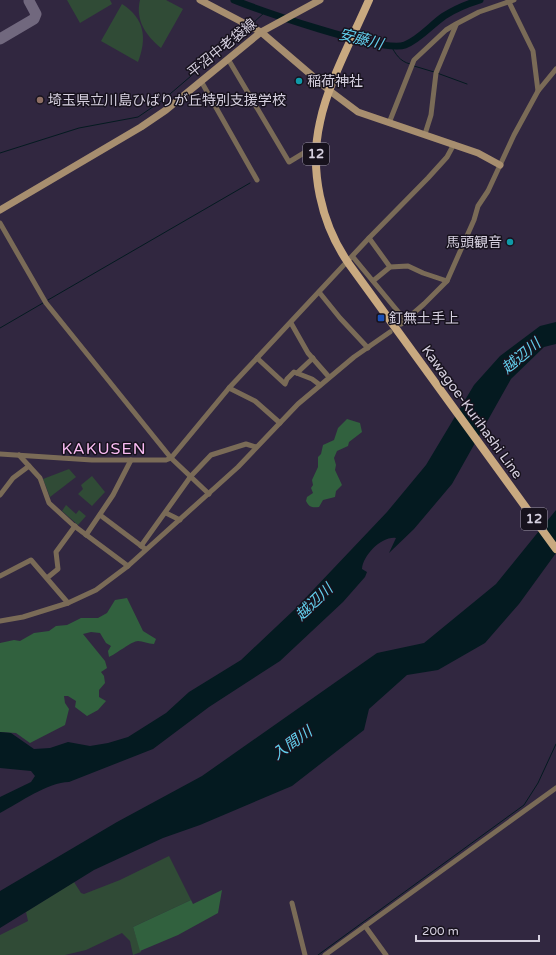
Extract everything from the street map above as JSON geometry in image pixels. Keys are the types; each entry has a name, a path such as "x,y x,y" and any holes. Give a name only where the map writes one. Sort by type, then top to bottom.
{"main road":[{"path":"200,0 258,30 330,91 358,112 454,144 489,158 500,165"},
{"name":"平沼中老袋線","path":"0,210 141,127 166,110 228,59 258,30 320,0"},
{"name":"Kawagoe-Kurihashi Line","path":"369,0 330,91 320,120 317,145 317,170 320,198 333,235 350,261 403,339 556,549"}],"street":[{"path":"389,123 414,60 446,30 479,12 510,1 533,51 538,91"},
{"path":"425,134 431,115 436,73 456,24"},
{"path":"228,59 289,162 317,145"},
{"path":"350,261 374,281 403,322 424,304 447,281 474,220 478,206 488,191 538,91 556,69"},
{"path":"201,81 257,180"},
{"path":"0,454 92,460 166,460 171,458 229,388 350,261 369,238 442,163 454,144"},
{"path":"0,223 46,303 171,458 209,494"},
{"path":"369,238 390,267"},
{"path":"374,281 390,267 408,266 447,281"},
{"path":"320,292 344,324 368,348"},
{"path":"290,323 313,358 330,377"},
{"path":"0,621 23,617 68,603 96,590 128,566 209,494 320,385 390,332"},
{"path":"257,358 285,384 287,378 294,372 312,379 320,385"},
{"path":"297,373 313,358"},
{"path":"229,388 255,400 280,423"},
{"path":"141,546 191,476 213,453 246,444 256,447"},
{"path":"19,455 40,478 49,503 86,535 128,566"},
{"path":"86,535 113,495 131,460"},
{"path":"0,495 13,478 29,466"},
{"path":"166,513 180,520"},
{"path":"100,515 146,550"},
{"path":"47,578 58,569 56,552 75,526"},
{"path":"0,576 31,560 68,603"},
{"path":"325,955 556,788"},
{"path":"292,904 305,955"},
{"path":"365,926 386,955"}],"green space":[{"path":"67,0 110,0 112,4 80,23"},
{"path":"140,0 166,0 183,9 161,48 146,33 140,21"},
{"path":"122,4 135,16 140,23 142,30 143,45 138,62 101,41"},
{"path":"347,419 360,423 362,432 349,442 348,446 337,451 334,458 336,465 335,470 342,485 336,491 335,497 323,500 319,507 311,507 306,501 307,497 313,493 311,488 313,485 312,480 318,467 318,457 321,454 323,445 334,440 338,428"},
{"path":"69,469 76,477 50,497 43,479"},
{"path":"92,476 105,492 92,506 78,494 83,489 81,485"},
{"path":"66,505 76,514 79,510 86,516 78,525 62,511"},
{"path":"127,598 143,631 156,639 154,644 140,641 135,642 109,657 108,651 111,646 106,643 100,633 91,632 83,634 105,661 107,668 101,672 104,676 105,683 99,690 99,697 106,701 98,710 87,716 75,707 76,701 68,696 64,696 65,703 69,709 65,725 30,743 16,733 0,732 0,643 14,640 20,641 34,633 49,631 56,626 67,625 81,618 98,618 107,613 115,600"},
{"path":"169,856 191,900 133,927 141,952 133,955 130,941 122,933 86,950 65,955 0,955 0,935 28,921 26,912 74,882 81,893 84,894 120,880"},
{"path":"222,890 218,913 178,935 140,951 133,927 191,900 193,904"}],"water":[{"name":"越辺川","path":"556,322 556,344 544,347 511,379 452,484 414,529 389,553 396,538 385,540 374,548 363,564 362,569 367,572 365,577 343,602 280,661 209,707 153,749 69,782 52,785 0,813 0,797 31,782 35,776 31,771 0,768 0,732 11,733 34,749 50,748 68,742 90,746 108,743 128,737 166,713 189,692 241,660 295,609 387,512 426,465 474,385 500,356 540,326"},
{"name":"入間川","path":"556,510 556,553 519,604 485,643 438,670 407,675 369,709 364,730 292,786 200,825 163,838 94,870 0,928 0,891 117,822 202,776 377,653 424,643 496,584"}],"waterway":[{"name":"安藤川","path":"234,0 266,12 346,37 392,46 405,45 421,36 452,11 480,0"},
{"path":"252,24 265,12"},
{"path":"0,153 79,128 138,117 163,100 247,28"},
{"path":"391,46 400,59 410,64"},
{"path":"414,66 434,72"},
{"path":"437,73 467,84"},
{"path":"48,300 250,183"},
{"path":"0,328 43,303"},
{"path":"318,955 524,805 538,783 556,744"}],"taxiway":[{"path":"0,39 34,19 36,14 29,1"}],"place":[{"name":"稲荷神社","path":"299,81"},
{"name":"埼玉県立川島ひばりが丘特別支援学校","path":"40,100"},
{"name":"馬頭観音","path":"510,242"},
{"name":"釘無土手上","path":"381,318"}],"district":[{"name":"KAKUSEN","path":"104,449"}]}
